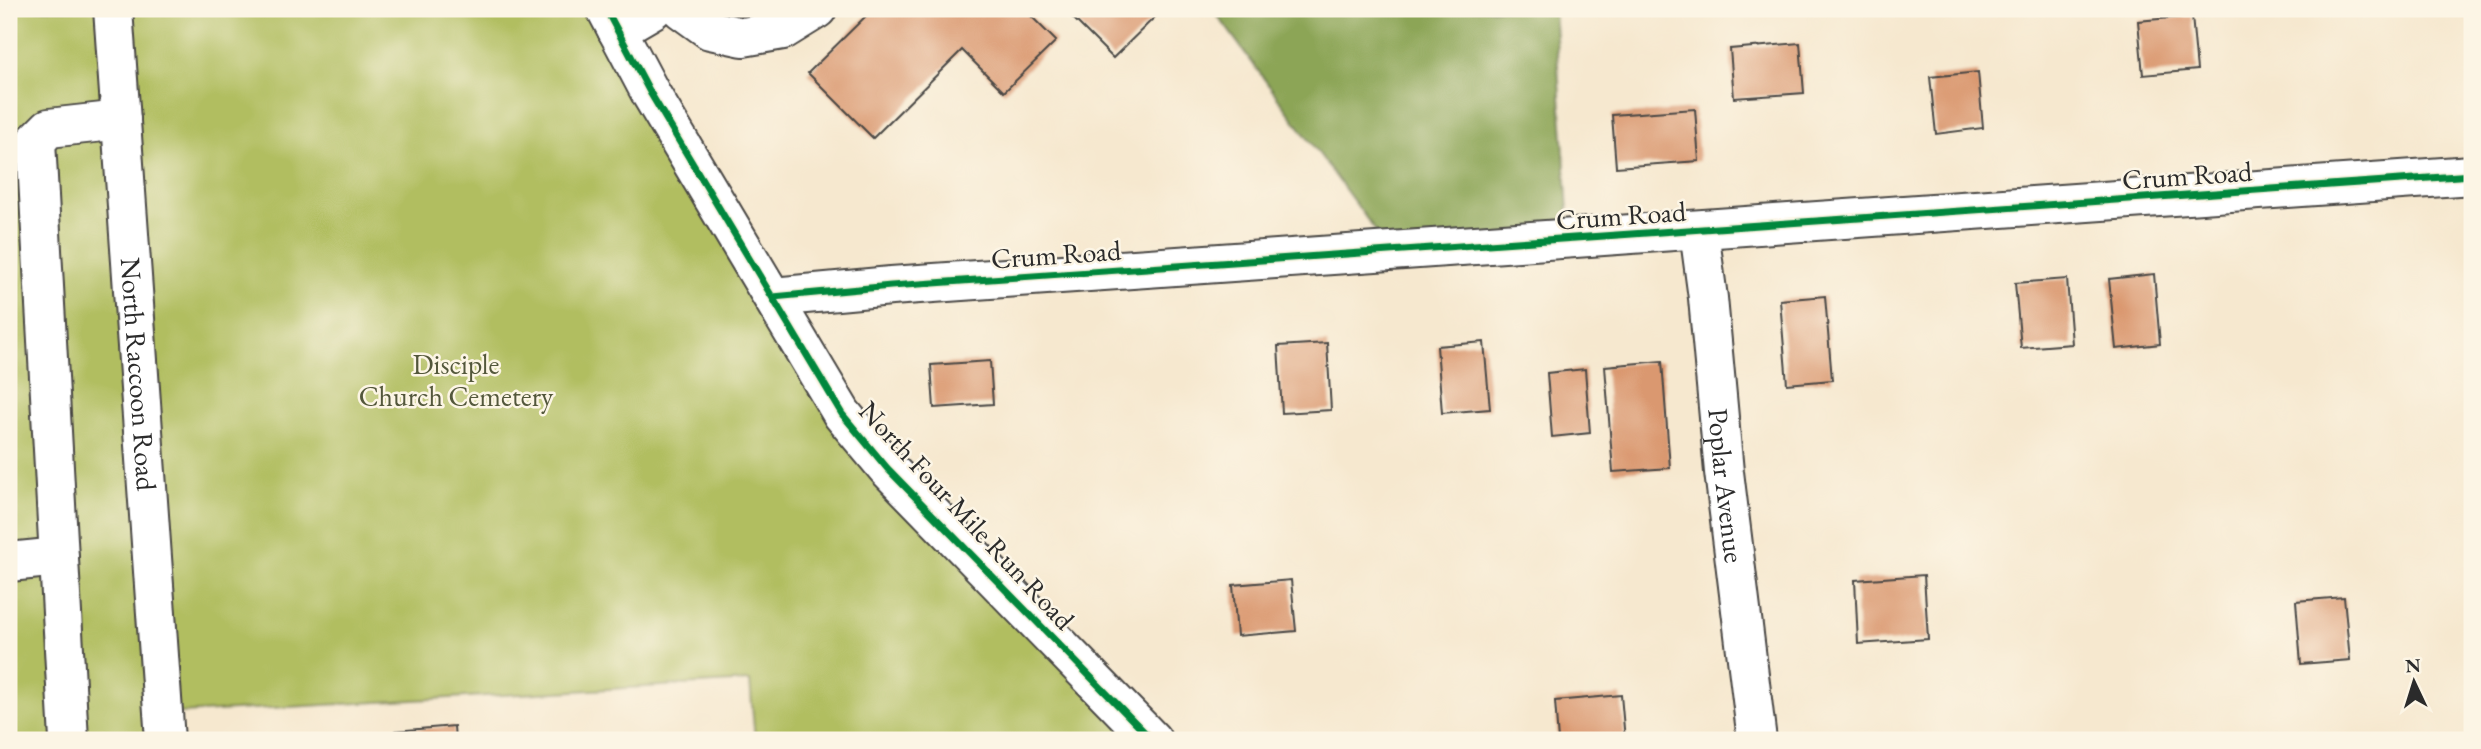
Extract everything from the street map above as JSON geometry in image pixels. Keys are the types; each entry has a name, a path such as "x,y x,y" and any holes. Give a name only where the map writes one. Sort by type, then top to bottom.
{"street":[{"name":"North Raccoon Road","path":"113,9 165,740"},
{"path":"612,20 653,9"},
{"path":"681,9 710,30 743,37 783,30 817,9"},
{"name":"North Four Mile Run Road","path":"612,20 651,94 842,414 887,468 1152,740"},
{"path":"69,740 59,557 22,142 49,128 121,120"},
{"name":"Crum Road","path":"773,297 891,286 2472,175"},
{"name":"Poplar Avenue","path":"1699,231 1724,472 1757,740"},
{"path":"9,562 59,557"}],"green space":[{"name":"Disciple Church Cemetery","path":"9,9 606,9 842,414 1152,740 755,740 750,681 164,714 166,740 9,740"},
{"path":"1213,9 1554,9 1570,240 1391,252"}],"building":[{"path":"873,9 1024,9 1056,41 1004,92 962,50 873,138 808,73"},
{"path":"1064,9 1163,9 1113,58"},
{"path":"2192,16 2197,70 2143,75 2138,21"},
{"path":"1800,43 1804,93 1734,98 1730,49"},
{"path":"1978,72 1983,128 1936,134 1930,77"},
{"path":"1695,109 1699,161 1616,167 1612,115"},
{"path":"2154,274 2160,344 2116,349 2109,279"},
{"path":"2067,279 2072,344 2021,348 2015,283"},
{"path":"1825,296 1832,380 1787,384 1780,300"},
{"path":"1484,342 1490,409 1442,413 1437,346"},
{"path":"1327,343 1331,410 1282,413 1278,346"},
{"path":"990,361 993,404 934,408 931,365"},
{"path":"1662,361 1670,468 1613,472 1605,366"},
{"path":"1585,369 1590,433 1552,437 1547,373"},
{"path":"1924,575 1928,639 1858,644 1855,580"},
{"path":"1291,580 1296,631 1237,636 1233,585"},
{"path":"2344,597 2350,660 2301,664 2296,601"},
{"path":"1621,695 1625,740 1558,740 1555,701"},
{"path":"454,726 455,740 396,740 395,731"}],"cycle path":[{"path":"606,9 651,94 842,414 887,468 1152,740"},
{"path":"773,297 891,286 2472,175"}]}
